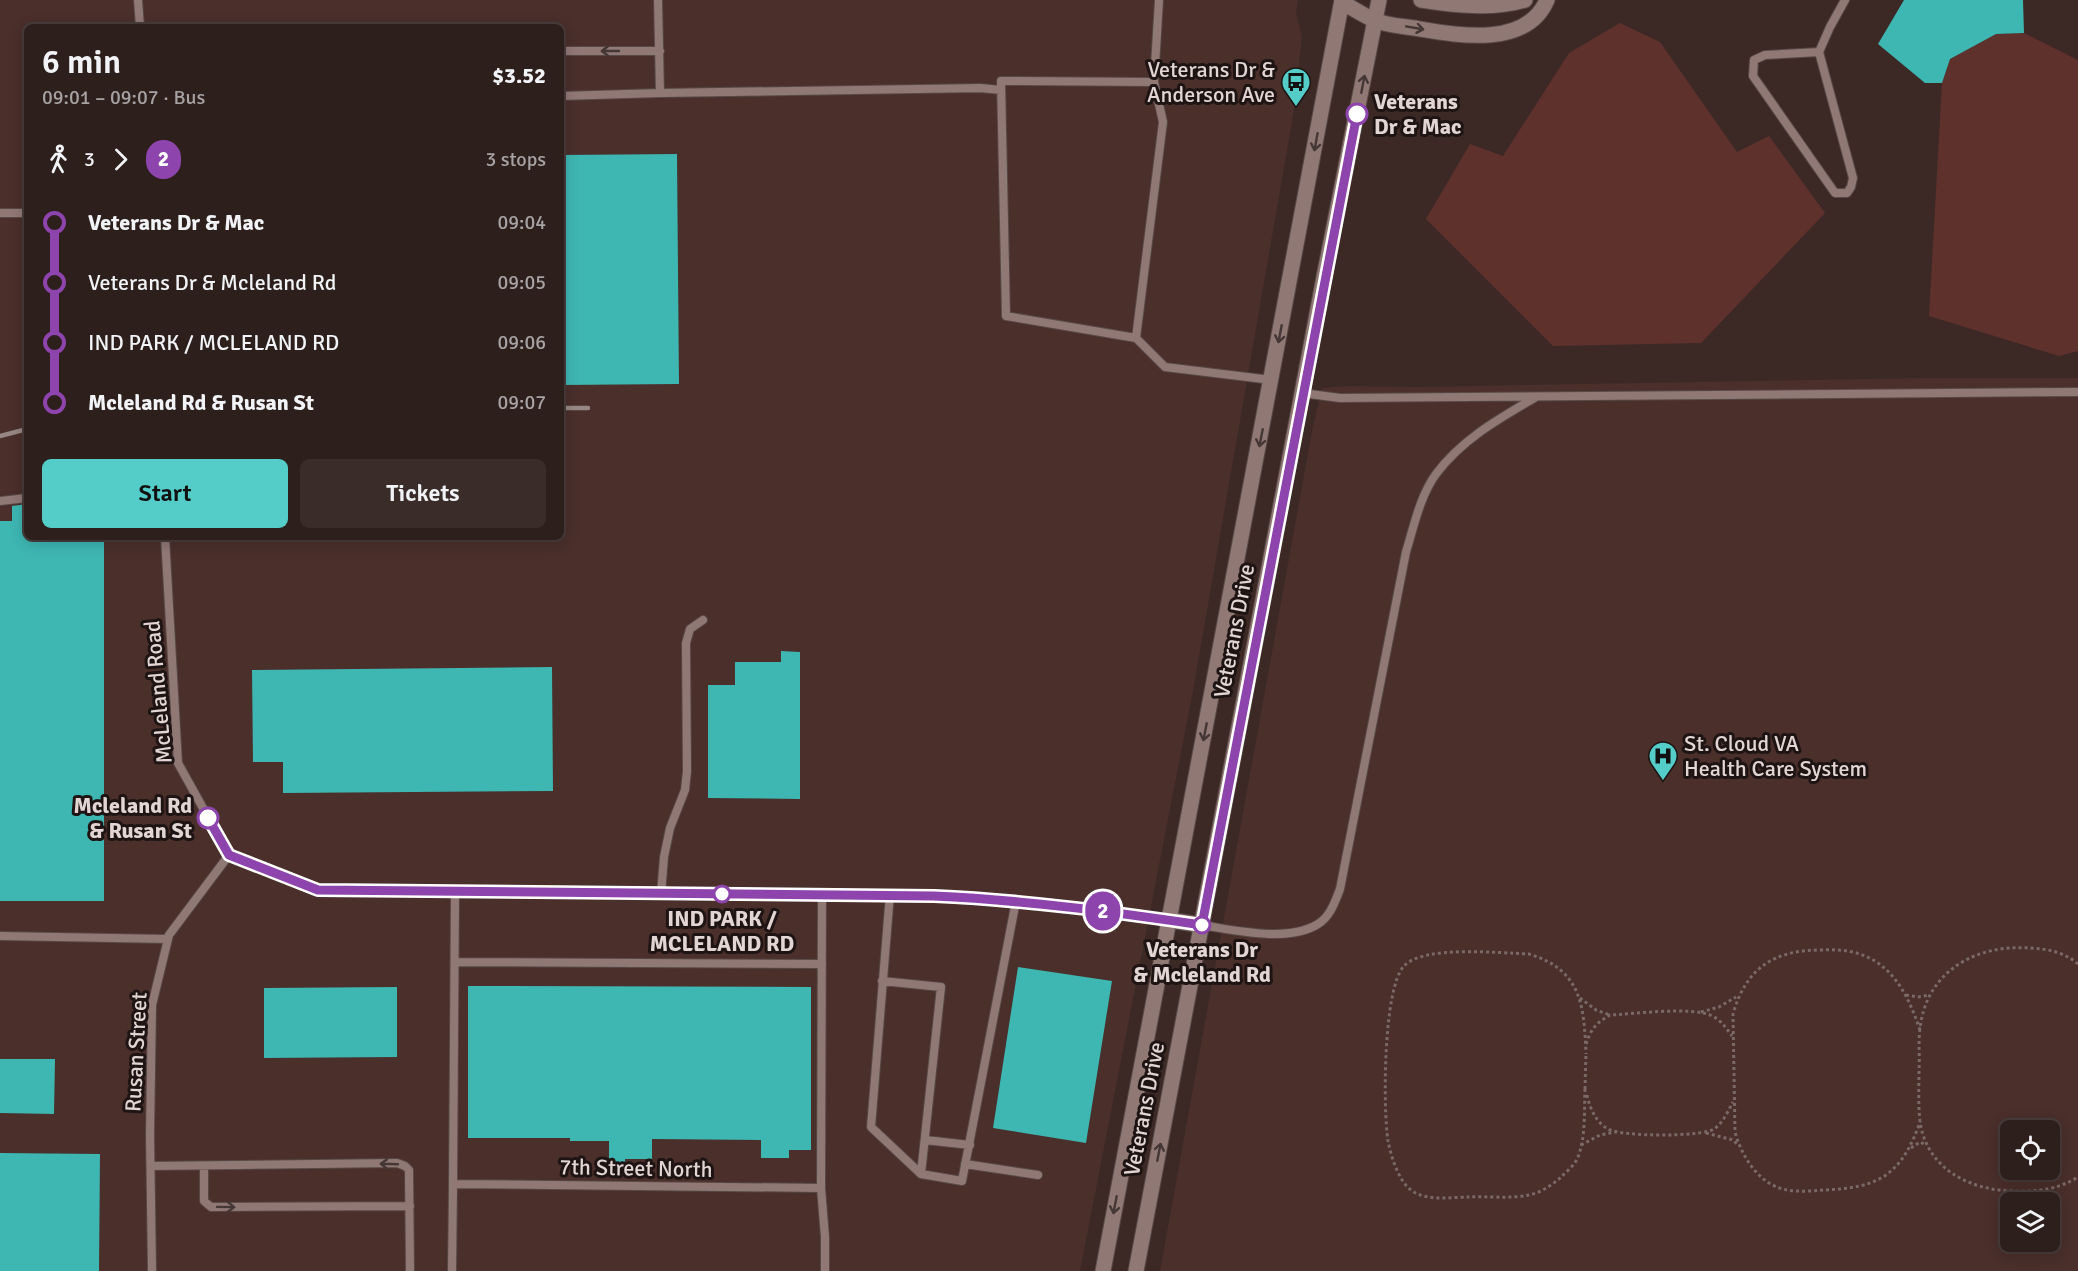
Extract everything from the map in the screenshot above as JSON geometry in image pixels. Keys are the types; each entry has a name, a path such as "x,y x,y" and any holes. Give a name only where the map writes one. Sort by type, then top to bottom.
{"main road":[{"name":"Veterans Drive","path":"1103,1271 1272,380 1341,0"},
{"path":"1341,0 1375,21 1451,33 1498,34 1520,28 1533,20 1543,9 1547,0"},
{"name":"Veterans Drive","path":"1136,1271 1302,393 1379,0"},
{"path":"1421,0 1502,5 1525,0"},
{"path":"1169,920 1202,925"}],"lane":[{"path":"138,0 140,24"},
{"path":"658,0 660,93"},
{"path":"1136,338 1163,122 1154,82 1159,0"},
{"path":"1820,52 1765,55 1754,60 1753,76 1835,194 1847,193 1853,178 1820,52 1830,27 1845,0"},
{"path":"564,51 660,51"},
{"path":"1154,82 1001,81 1006,316 1136,338 1165,367 1272,380"},
{"path":"564,96 980,88 1001,90"},
{"path":"0,213 24,213"},
{"path":"1302,393 1340,398 2078,392"},
{"path":"1202,925 1254,933 1280,934 1300,931 1318,924 1332,910 1340,889 1406,552 1418,511 1435,475 1456,451 1506,414 1537,396"},
{"path":"0,501 24,498"},
{"name":"McLeland Road","path":"165,540 178,763 229,855"},
{"path":"661,894 664,857 670,828 685,790 687,771 686,643 690,629 704,620"},
{"path":"229,855 318,890 890,894 1016,901 1169,920"},
{"name":"Rusan Street","path":"152,1271 152,1005 169,935 229,855"},
{"path":"452,1271 455,892"},
{"path":"822,894 821,1188 825,1271"},
{"path":"890,894 871,1127 921,1174 962,1181 1016,901"},
{"path":"0,936 168,939"},
{"path":"455,962 822,964"},
{"path":"882,981 941,987 921,1174"},
{"path":"925,1140 970,1145"},
{"path":"151,1166 397,1163 405,1166 409,1170 410,1271"},
{"path":"965,1164 1038,1175"},
{"path":"204,1166 204,1201 211,1207 410,1206"},
{"name":"7th Street North","path":"453,1184 821,1188"}],"path":[{"path":"2078,964 2070,957 2055,951 2017,948 1993,950 1958,964 1941,979 1929,996 1920,1030 1920,1122 1935,1157 1960,1179 1992,1191 2048,1190 2078,1177"},
{"path":"1739,1147 1735,1132 1733,1014 1738,996 1747,981 1773,959 1804,950 1834,949 1854,952 1875,961 1889,973 1906,995 1920,1030"},
{"path":"1437,953 1528,954 1542,958 1557,967 1570,980 1579,998 1584,1014 1586,1054 1584,1129 1581,1145 1577,1158 1556,1182 1528,1195 1438,1198 1411,1190 1401,1178 1389,1143 1385,1114 1386,1063 1392,996 1397,977 1404,966 1419,957 1437,953"},
{"path":"1906,995 1929,996"},
{"path":"1699,1012 1719,1007 1738,996"},
{"path":"1579,998 1596,1010 1610,1015 1699,1012 1711,1014 1733,1037"},
{"path":"1586,1054 1590,1031 1599,1021 1610,1015"},
{"path":"1585,1089 1590,1108 1599,1122 1610,1130 1618,1132"},
{"path":"1706,1133 1719,1124 1734,1100"},
{"path":"1909,1150 1920,1122"},
{"path":"1581,1145 1600,1135 1618,1132 1706,1133 1733,1140 1747,1162 1771,1185 1787,1190 1807,1191 1853,1188 1870,1183 1886,1175 1909,1150 1920,1142 1928,1145"}],"shaded area":[{"path":"0,0 1298,0 1296,13 1302,37 1293,116 1193,691 1080,1271 0,1271"},
{"path":"1620,23 1660,42 1737,152 1769,136 1825,213 1701,343 1553,346 1426,219 1470,144 1503,156 1569,53"},
{"path":"2024,33 2078,60 2078,351 2059,356 1929,316 1942,83 1950,59 1996,34"},
{"name":"St. Cloud VA Health Care System","path":"1922,378 2078,378 2078,1271 1160,1271 1312,431 1322,388 1419,387"}],"building":[{"path":"1904,0 2023,0 2024,33 1996,34 1950,59 1942,83 1925,83 1878,44"},
{"path":"677,154 679,384 564,385 564,155"},
{"path":"24,504 24,540 104,540 104,901 0,901 0,521 12,521 12,506"},
{"path":"781,651 800,652 800,799 708,798 708,685 735,685 735,662 781,662"},
{"path":"552,667 553,791 283,793 283,762 253,762 252,670"},
{"path":"1018,967 1112,981 1086,1143 993,1128"},
{"path":"468,986 811,987 811,1150 789,1150 789,1158 761,1158 761,1140 652,1139 652,1159 625,1159 625,1175 609,1175 609,1141 570,1141 570,1138 468,1138"},
{"path":"397,987 397,1057 264,1058 264,988"},
{"path":"0,1059 55,1059 54,1114 0,1113"},
{"path":"0,1153 100,1154 99,1271 0,1271"}],"railway":[{"path":"564,408 588,408"},
{"path":"0,436 24,430"}],"bus line":[{"name":"2","path":"208,818 229,855 318,890 884,894 1005,900 1070,906 1202,925 1324,277 1357,114"}],"place":[{"name":"Veterans Dr & Anderson Ave","path":"1296,108"},
{"name":"Veterans Dr & Mac","path":"1357,114"},
{"name":"St. Cloud VA Health Care System","path":"1663,782"},
{"name":"Mcleland Rd & Rusan St","path":"208,818"},
{"name":"IND PARK / MCLELAND RD","path":"722,894"},
{"name":"Veterans Dr & Mcleland Rd","path":"1202,925"}]}
